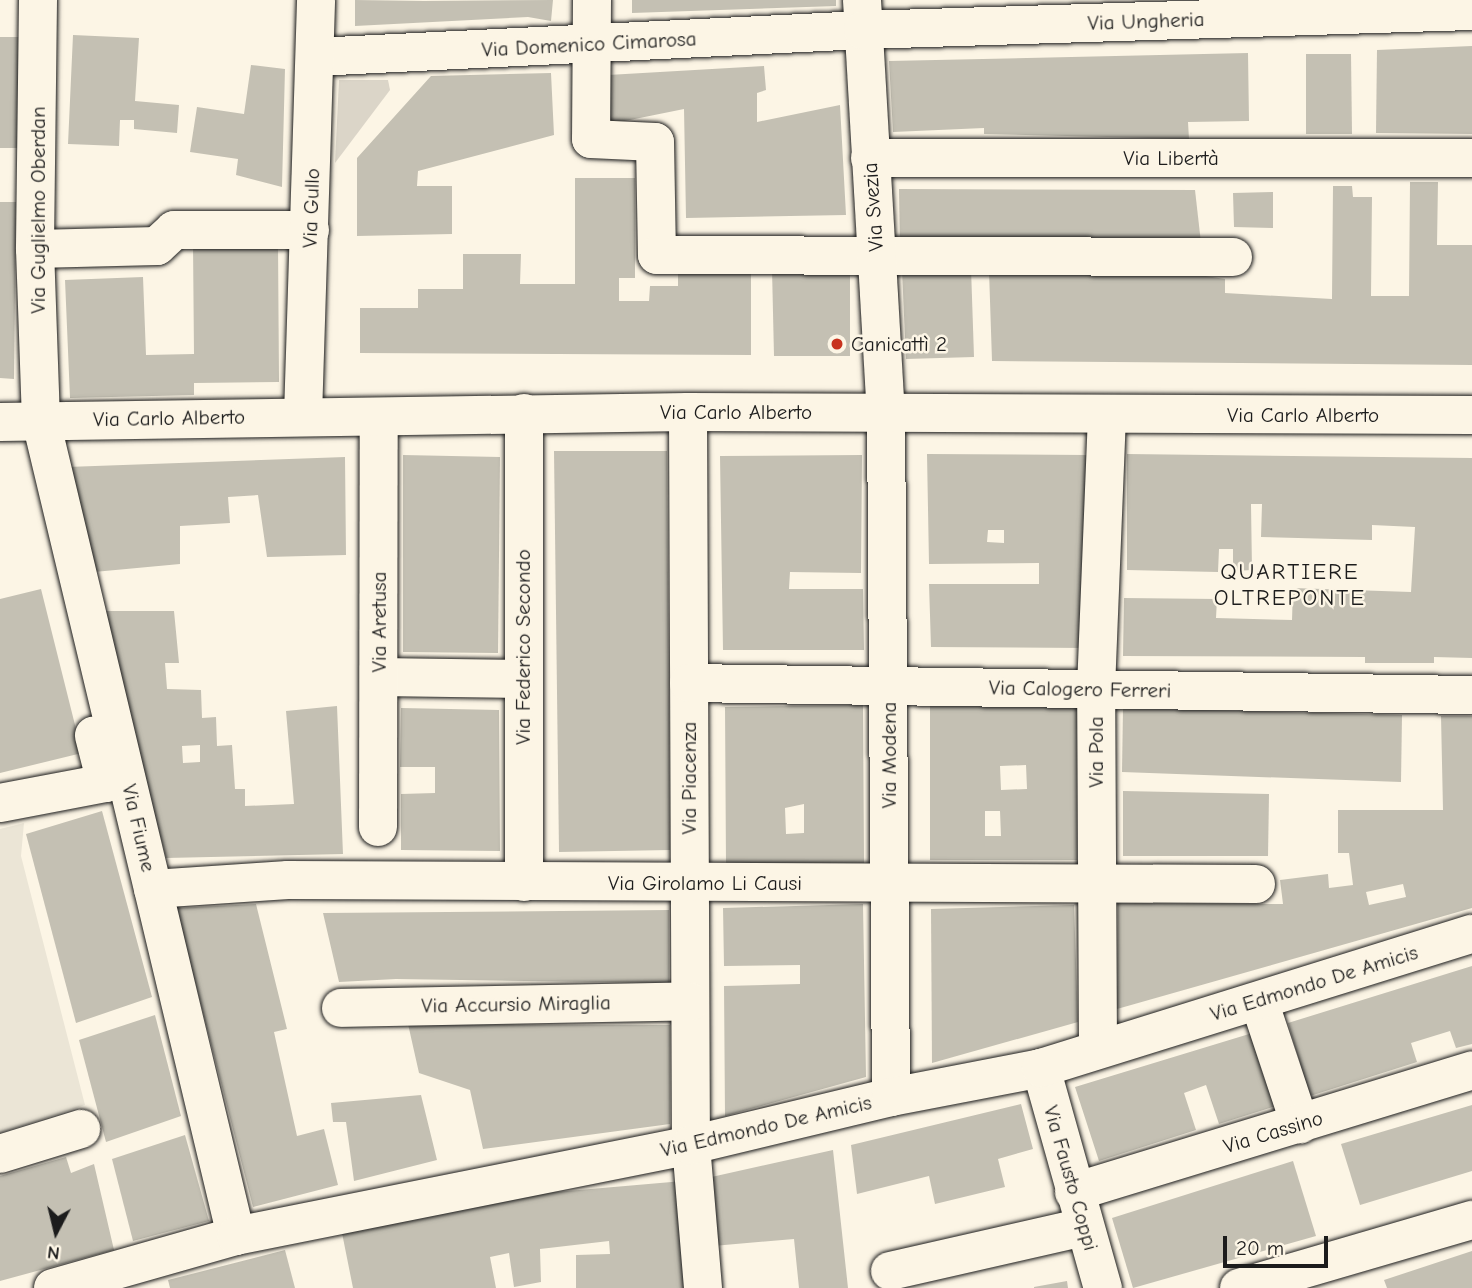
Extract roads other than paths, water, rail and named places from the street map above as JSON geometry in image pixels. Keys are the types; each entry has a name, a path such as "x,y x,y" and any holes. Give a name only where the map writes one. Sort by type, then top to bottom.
{"street":[{"name":"Via Guglielmo Oberdan","path":"19,422 35,249 38,0"},
{"name":"Via Gullo","path":"303,416 316,0"},
{"path":"592,0 589,44 591,139 655,142 657,256 1233,257"},
{"name":"Via Ungheria","path":"862,15 1472,10"},
{"name":"Via Domenico Cimarosa","path":"315,57 589,44 862,15"},
{"name":"Via Svezia","path":"862,15 886,413"},
{"name":"Via Libertà","path":"870,158 1472,158"},
{"path":"35,249 157,246 174,230 310,230"},
{"name":"Via Carlo Alberto","path":"19,422 688,412 1472,415"},
{"name":"Via Piacenza","path":"688,412 691,1145 703,1288"},
{"name":"Via Federico Secondo","path":"524,413 524,882"},
{"name":"Via Modena","path":"886,413 891,1097"},
{"name":"Via Pola","path":"1098,1047 1095,887 1097,690 1107,414"},
{"name":"Via Aretusa","path":"378,827 379,417"},
{"path":"0,803 106,783 19,422"},
{"name":"Via Fiume","path":"19,422 153,888 236,1236"},
{"path":"379,677 523,679"},
{"name":"Via Calogero Ferreri","path":"689,683 1472,695"},
{"name":"Via Girolamo Li Causi","path":"153,888 288,880 1095,887 1256,884"},
{"name":"Via Edmondo De Amicis","path":"53,1288 236,1236 691,1145 891,1097 1041,1068 1098,1047 1259,1001 1472,934"},
{"name":"Via Accursio Miraglia","path":"341,1008 690,1001"},
{"path":"1259,1001 1300,1124"},
{"name":"Via Fausto Coppi","path":"1041,1068 1103,1288"},
{"name":"Via Cassino","path":"890,1271 1079,1209 1300,1124 1472,1070"},
{"path":"0,1154 81,1129"},
{"path":"1238,1288 1472,1220"}],"place":[{"name":"Canicattì 2","path":"837,344"}],"district":[{"name":"QUARTIERE OLTREPONTE","path":"1290,585"}]}
